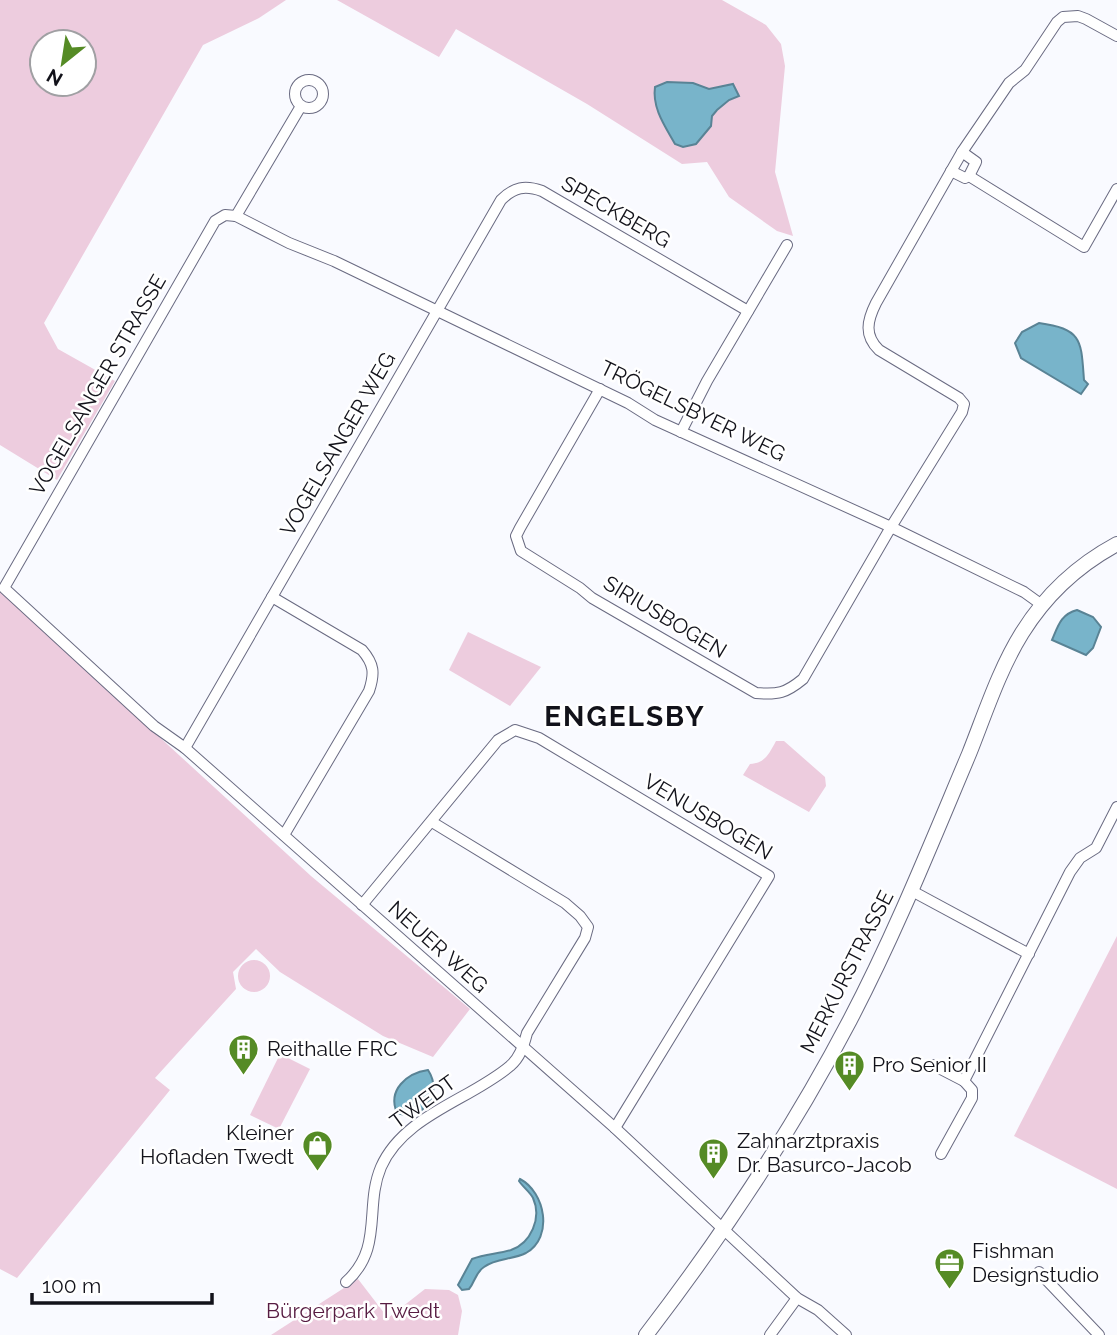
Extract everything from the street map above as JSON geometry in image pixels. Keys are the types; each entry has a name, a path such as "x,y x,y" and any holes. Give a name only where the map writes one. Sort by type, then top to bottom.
{"street":[{"path":"891,527 962,412 964,404 959,398 879,350 872,343 867,325 876,303 962,152 1009,82 1025,70 1063,17 1070,15 1086,19 1117,36"},
{"path":"236,216 301,106"},
{"path":"962,152 976,162 969,176"},
{"path":"951,171 965,178 969,176 1084,247 1117,189"},
{"name":"SPECKBERG","path":"437,311 501,200 510,191 520,187 542,191 748,312"},
{"name":"VOGELSANGER STRASSE","path":"4,588 215,221 225,215 236,216"},
{"name":"TRÖGELSBYER WEG","path":"236,216 600,389 681,432 891,527 1024,592 1042,605"},
{"path":"681,432 707,381 787,246"},
{"name":"VOGELSANGER WEG","path":"185,748 437,311"},
{"name":"SIRIUSBOGEN","path":"600,389 520,528 516,536 517,544 528,557 592,598 755,693 789,691 803,679 891,527"},
{"path":"1042,605 1066,579 1095,556 1117,544"},
{"name":"NEUER WEG","path":"4,588 154,726 185,748 615,1128 797,1298 818,1310 846,1335"},
{"path":"272,597 362,650 372,662 374,676 369,691 284,835"},
{"name":"MERKURSTRASSE","path":"646,1335 764,1167 849,1021 912,891 991,698 1021,635 1042,605"},
{"name":"VENUSBOGEN","path":"362,905 498,740 515,730 539,738 769,876 615,1128"},
{"path":"964,1081 1070,872 1080,858 1096,848 1117,807"},
{"path":"432,822 565,903 588,927 527,1033 523,1048"},
{"path":"912,891 1029,954"},
{"name":"TWEDT","path":"346,1282 364,1260 381,1168 392,1149 417,1125 512,1065 523,1048"},
{"path":"933,1065 964,1081 972,1090 972,1098 942,1154"},
{"path":"1039,1272 1099,1335"},
{"path":"770,1335 797,1298"}],"green space":[{"path":"0,0 286,0 259,18 203,45 44,323 58,349 115,381 57,480 0,445"},
{"path":"337,0 722,0 766,25 781,44 785,66 775,172 793,236 777,231 729,197 707,162 682,164 587,104 456,29 439,57","holes":["693,83 709,89 733,84 729,100 712,116 696,144"]},
{"path":"0,591 311,876 470,1009 433,1057 383,1036 280,972 256,949 233,972 236,989 155,1078 170,1090 17,1278 0,1269"},
{"path":"468,632 541,667 510,706 449,670"},
{"path":"776,741 784,741 825,777 826,786 809,812 743,775 750,764 766,757"},
{"path":"1117,936 1117,1189 1014,1136"},
{"path":"254,960 265,965 270,976 265,987 254,992 243,987 238,976 243,965"},
{"path":"280,1054 310,1069 279,1129 250,1115"},
{"name":"Bürgerpark Twedt","path":"358,1279 388,1318 425,1289 449,1290 458,1295 462,1311 458,1335 271,1335"}],"water":[{"path":"667,82 693,83 709,89 733,84 739,96 717,110 712,116 711,126 696,144 683,147 675,144 655,102 655,87"},
{"path":"1039,323 1064,329 1077,339 1082,355 1084,380 1088,384 1081,394 1021,358 1015,343 1022,332"},
{"path":"1077,610 1093,617 1101,627 1093,648 1086,655 1052,640 1058,625"},
{"path":"428,1070 433,1088 428,1104 415,1113 397,1113 395,1097 401,1084 413,1075"},
{"path":"520,1179 529,1185 540,1204 543,1226 540,1237 535,1246 526,1253 484,1267 469,1289 462,1290 458,1285 472,1259 518,1247 533,1229 535,1206 532,1196"}],"place":[{"name":"Reithalle FRC","path":"244,1076"},
{"name":"Pro Senior II","path":"849,1092"},
{"name":"Kleiner Hofladen Twedt","path":"317,1172"},
{"name":"Zahnarztpraxis Dr. Basurco-Jacob","path":"714,1180"},
{"name":"Fishman Designstudio","path":"949,1290"}],"district":[{"name":"ENGELSBY","path":"625,716"}]}
